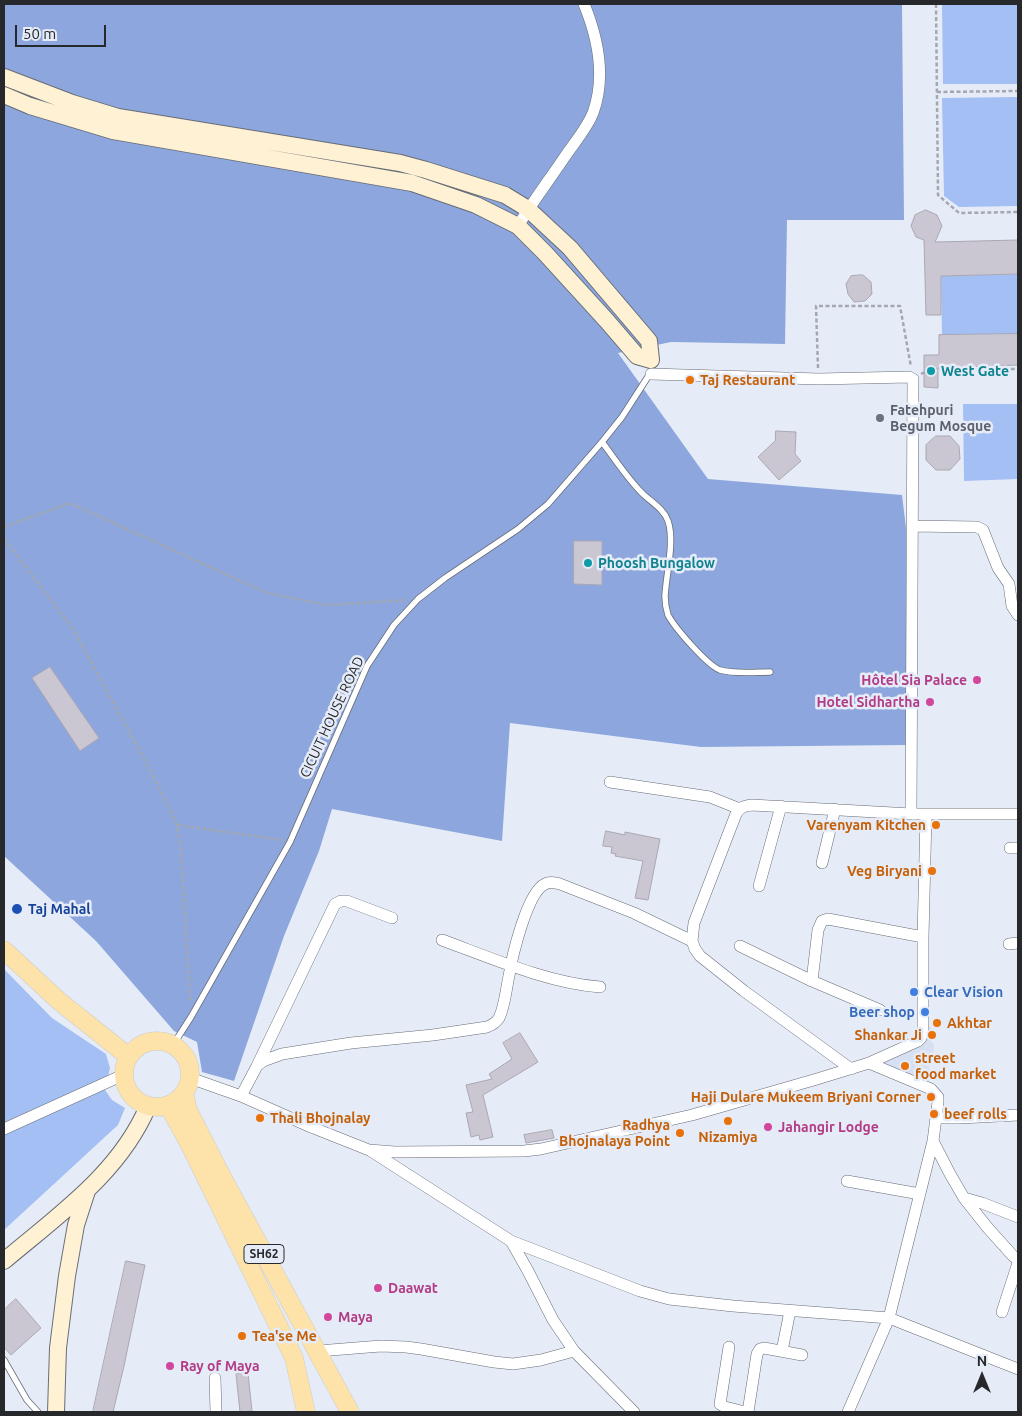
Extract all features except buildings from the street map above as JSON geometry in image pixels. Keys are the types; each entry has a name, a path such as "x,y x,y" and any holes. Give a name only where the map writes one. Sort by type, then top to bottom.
{"main road":[{"path":"4,950 60,1001 128,1056"},
{"path":"173,1045 159,1041 144,1043 135,1049 128,1056 124,1066 123,1076 125,1084 128,1092 140,1103 158,1108 168,1106 177,1101 187,1086"},
{"name":"SH62","path":"173,1045 180,1050 188,1062 188,1110 220,1173 350,1412"},
{"name":"SH62","path":"168,1106 190,1145 294,1358 306,1412"}],"street":[{"path":"518,226 592,115 598,96 598,52 593,27 584,4"},
{"path":"4,77 72,103 118,117 400,163 506,195 528,209 570,248 649,341 651,367"},
{"path":"4,95 30,106 113,131 412,183 476,205 518,226 595,307 637,356 651,367 710,377 913,378 911,814"},
{"path":"913,526 977,527 983,530 998,568 1014,584 1012,606 1018,615"},
{"path":"610,782 710,797 740,808"},
{"path":"851,1069 722,974 700,956 695,949 692,941 694,923 736,814 740,808 752,804 926,815 1018,814"},
{"path":"759,886 781,806"},
{"path":"822,863 834,809"},
{"path":"369,1150 395,1152 541,1149 692,1115 851,1069 918,1042 923,1033 926,815"},
{"path":"256,1066 263,1061 282,1054 351,1043 433,1035 487,1027 494,1024 499,1018 517,941 525,917 537,889 550,882 634,913 692,941"},
{"path":"241,1096 335,904 347,902 392,918"},
{"path":"812,981 818,930 822,921 828,919 923,937"},
{"path":"442,940 562,981 600,988"},
{"path":"740,946 812,981 880,1010"},
{"path":"848,1412 889,1318 937,1118 938,1097 931,1089 869,1063"},
{"path":"4,1129 123,1076"},
{"path":"187,1086 241,1096 320,1131 369,1150 510,1241 657,1296 790,1311 889,1318 1018,1369"},
{"path":"4,1261 87,1191 120,1156 142,1121 148,1106"},
{"path":"937,1118 1018,1116"},
{"path":"933,1141 964,1198 986,1227 1018,1262 1002,1312"},
{"path":"847,1181 920,1194"},
{"path":"56,1412 58,1348 67,1276 76,1225 87,1191"},
{"path":"964,1198 1018,1217"},
{"path":"510,1241 553,1320 574,1351 634,1412"},
{"path":"782,1351 790,1311"},
{"path":"318,1351 380,1346 406,1347 513,1364 541,1360 574,1351"},
{"path":"729,1347 720,1404 746,1412 757,1354 760,1349 764,1348 802,1355"},
{"path":"215,1378 216,1412"}],"lane":[{"name":"CICUIT HOUSE ROAD","path":"173,1045 191,1017 290,842 367,666 394,625 418,599 445,578 518,529 548,504 622,417 651,367"},
{"path":"602,442 642,493 664,512 668,519 670,545 665,596 670,618 696,650 713,666 721,670 730,671 770,672"},
{"path":"4,1360 27,1400 38,1412"}],"path":[{"path":"936,4 938,195 959,213 1018,212"},
{"path":"937,92 1018,91"},
{"path":"819,379 816,306 900,306 913,378 931,369 1018,369"},
{"path":"4,527 70,503 267,593 328,605 418,599"},
{"path":"4,539 73,629 156,781 177,825 181,851 191,1017"},
{"path":"177,825 290,842"}],"shaded area":[{"path":"4,4 902,4 904,220 787,220 785,344 671,342 618,353 708,479 902,495 906,528 906,745 701,747 510,723 502,841 332,809 319,851 284,936 234,1081 202,1072 197,1042 174,1031 96,941 4,856"},
{"path":"942,4 1018,4 1018,84 943,84"},
{"path":"1018,97 1018,206 959,207 944,196 942,98"},
{"path":"1018,274 1018,334 942,335 941,276"},
{"path":"963,404 1018,404 1018,479 964,481"},
{"path":"4,969 52,1018 106,1054 110,1068 105,1090 112,1100 125,1108 118,1125 4,1230"},
{"path":"920,1026 931,1027 931,1042 934,1044 933,1065 929,1065 929,1081 921,1088 874,1072 872,1059 911,1041"}],"place":[{"name":"West Gate","path":"931,371"},
{"name":"Taj Restaurant","path":"690,380"},
{"name":"Fatehpuri Begum Mosque","path":"880,418"},
{"name":"Phoosh Bungalow","path":"588,563"},
{"name":"Hôtel Sia Palace","path":"977,680"},
{"name":"Hotel Sidhartha","path":"930,702"},
{"name":"Varenyam Kitchen","path":"936,825"},
{"name":"Veg Biryani","path":"932,871"},
{"name":"Taj Mahal","path":"17,909"},
{"name":"Clear Vision","path":"914,992"},
{"name":"Beer shop","path":"925,1012"},
{"name":"Akhtar","path":"937,1023"},
{"name":"Shankar Ji","path":"932,1035"},
{"name":"street food market","path":"905,1066"},
{"name":"Haji Dulare Mukeem Briyani Corner","path":"931,1097"},
{"name":"beef rolls","path":"934,1114"},
{"name":"Thali Bhojnalay","path":"260,1118"},
{"name":"Nizamiya","path":"728,1121"},
{"name":"Jahangir Lodge","path":"768,1127"},
{"name":"Radhya Bhojnalaya Point","path":"680,1133"},
{"name":"Daawat","path":"378,1288"},
{"name":"Maya","path":"328,1317"},
{"name":"Tea'se Me","path":"242,1336"},
{"name":"Ray of Maya","path":"170,1366"}]}
